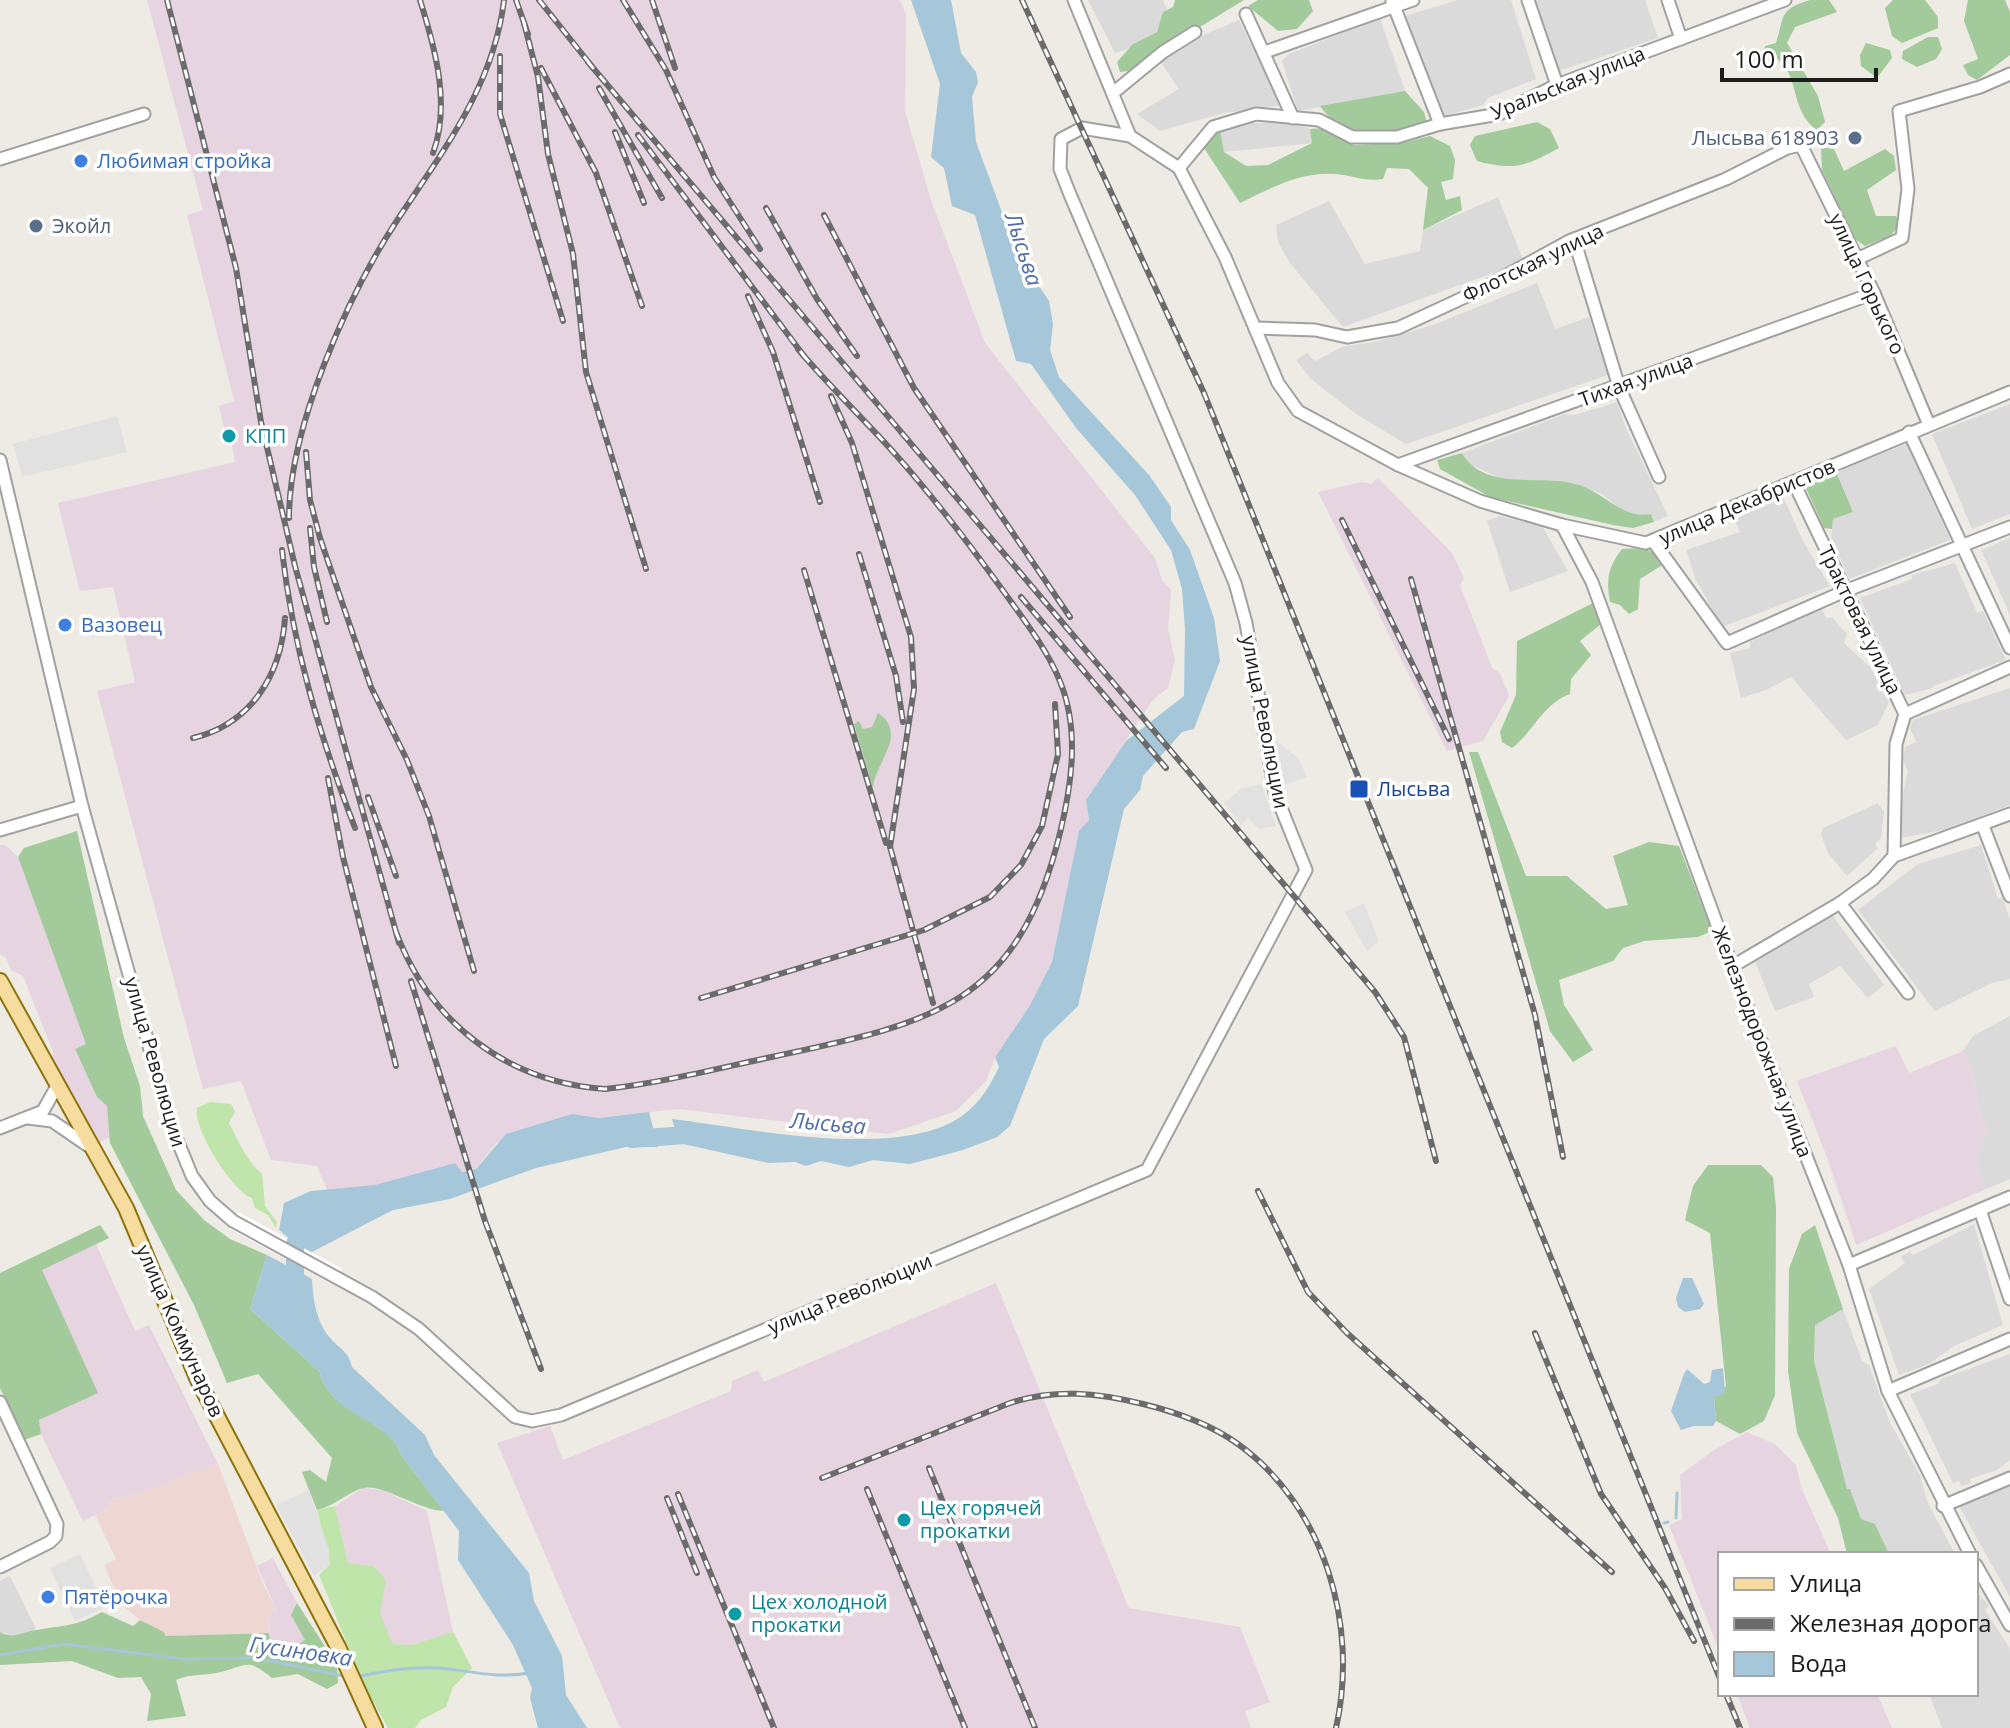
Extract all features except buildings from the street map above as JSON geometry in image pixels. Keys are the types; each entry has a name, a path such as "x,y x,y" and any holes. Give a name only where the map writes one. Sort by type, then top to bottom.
{"main road":[{"name":"улица Коммунаров","path":"0,982 89,1147 126,1208 198,1380 338,1647 375,1728"}],"street":[{"path":"1074,0 1130,136"},
{"path":"1265,52 1393,3 1413,0"},
{"path":"1528,0 1557,85"},
{"path":"1668,0 1681,39"},
{"name":"Уральская улица","path":"1179,168 1213,127 1256,114 1319,120 1352,137 1397,137 1440,124 1499,114 1557,85 1785,0"},
{"path":"1393,3 1440,124"},
{"path":"1246,14 1293,118"},
{"path":"1113,93 1163,52 1195,32"},
{"path":"1857,259 1902,238 1908,189 1899,111 1980,87 2010,74"},
{"path":"0,159 144,114"},
{"name":"улица Революции","path":"0,460 82,806 175,1137 197,1185 233,1221 338,1278 419,1329 515,1417 542,1420 1147,1170 1306,870 1275,793 1246,623 1235,583 1060,169 1061,139 1082,128 1130,136"},
{"name":"улица Декабристов","path":"1130,136 1179,168 1225,257 1278,383 1298,411 1398,465 1480,501 1562,525 1646,543 1653,541 2010,392"},
{"name":"улица Горького","path":"1801,145 1874,293 1929,425"},
{"name":"Флотская улица","path":"1255,328 1315,330 1347,337 1398,328 1480,290 1574,239 1726,179 1787,148 1801,145"},
{"path":"1574,239 1619,387 1659,477"},
{"name":"Тихая улица","path":"1398,465 1874,293"},
{"path":"1909,432 2010,648"},
{"name":"Трактовая улица","path":"1794,483 1905,714 1896,744 1894,856"},
{"name":"Железнодорожная улица","path":"1562,525 1592,582 1733,966 1849,1265 1888,1391 1943,1506 1969,1552"},
{"path":"1653,541 1727,643 1845,591 2010,527"},
{"path":"1905,714 2010,667"},
{"path":"0,830 82,806"},
{"path":"1733,966 1840,903 1873,879 1894,856 2010,814"},
{"path":"1983,826 2010,896"},
{"path":"1840,903 1908,993"},
{"path":"0,1128 27,1118 51,1103 57,1086"},
{"path":"27,1118 52,1121 76,1134 89,1147"},
{"path":"1849,1265 2010,1197"},
{"path":"1980,1210 2010,1299"},
{"path":"1888,1391 2010,1339"},
{"path":"0,1402 57,1524 56,1536 50,1542 0,1567"},
{"path":"1943,1506 2010,1478"},
{"path":"1978,1569 2010,1625"}],"shaded area":[{"path":"147,0 900,0 906,14 905,111 931,200 985,343 1155,558 1162,580 1171,590 1168,629 1175,660 1168,688 1153,700 1086,800 1089,820 1079,831 1052,962 1029,1007 995,1057 986,1081 956,1111 889,1134 678,1109 599,1118 572,1114 496,1143 476,1168 462,1172 454,1163 376,1185 328,1192 317,1166 271,1160 241,1081 203,1089 97,691 135,682 113,587 80,591 58,503 235,462 231,441 223,443 221,432 225,431 219,406 234,401 187,215 203,210"},
{"path":"1088,0 1163,0 1167,10 1157,32 1134,43 1135,47 1115,53"},
{"path":"1458,0 1511,0 1536,79 1488,98 1483,105 1440,117 1405,16"},
{"path":"1536,0 1645,0 1658,38 1559,71"},
{"path":"1380,18 1405,91 1298,111 1282,61 1289,54"},
{"path":"1239,20 1250,43 1260,54 1283,105 1223,113 1160,131 1137,114 1179,89 1160,61 1175,47"},
{"path":"1251,123 1291,123 1310,129 1313,143 1224,152 1220,130"},
{"path":"1498,197 1524,262 1343,327 1290,263 1278,242 1276,225 1329,201 1365,264 1420,251 1423,230"},
{"path":"1537,283 1555,329 1589,317 1608,375 1406,444 1356,414 1311,379 1296,360 1307,353 1315,361 1344,346 1375,342 1433,325"},
{"path":"1617,402 1625,426 1668,516 1654,522 1651,514 1636,517 1625,513 1602,494 1571,482 1530,483 1498,477 1469,464 1462,453 1565,414 1575,415"},
{"path":"2010,404 2010,514 1972,529 1932,434"},
{"path":"117,416 127,452 22,477 13,444"},
{"path":"1907,444 1950,540 1849,579 1831,536 1833,519 1853,511 1837,474 1847,466"},
{"path":"1378,478 1452,553 1464,578 1460,585 1492,668 1500,673 1509,696 1483,741 1447,751 1318,492 1362,482 1371,484"},
{"path":"1781,492 1803,541 1830,586 1722,627 1695,578 1686,550 1740,532 1732,514"},
{"path":"1500,516 1542,526 1568,571 1510,592 1487,521"},
{"path":"2010,538 2010,615 1981,550"},
{"path":"1955,563 1977,613 1983,611 2006,660 1933,688 1905,695 1860,598 1912,579 1912,575"},
{"path":"1821,607 1826,618 1832,617 1847,634 1844,643 1870,667 1889,702 1878,725 1846,740 1791,677 1741,698 1730,653 1750,648 1750,642"},
{"path":"2010,688 2010,805 1949,829 1900,838 1901,801 1908,771 1903,760 1905,747 1916,742 1910,728 1913,720"},
{"path":"1272,738 1298,758 1307,777 1280,787"},
{"path":"1261,784 1276,826 1259,829 1248,818 1241,825 1224,803 1241,789"},
{"path":"1878,803 1884,812 1881,838 1875,844 1878,848 1847,876 1828,853 1821,835 1823,828"},
{"path":"0,845 5,845 18,857 87,1045 75,1050 97,1097 107,1106 110,1137 97,1144 52,1056 54,1054 23,976 11,970 6,958 0,954"},
{"path":"1981,845 1998,899 2002,898 2010,919 2010,979 1992,983 1935,1011 1858,910 1918,864"},
{"path":"1364,903 1379,941 1367,951 1345,912"},
{"path":"1832,915 1884,985 1868,998 1840,966 1809,984 1814,997 1775,1011 1754,959"},
{"path":"2010,1016 2010,1179 1986,1189 1978,1171 1978,1157 1987,1130 1979,1111 1973,1071 1963,1051 1973,1036"},
{"path":"1896,1046 1909,1073 1963,1051 1973,1071 1979,1111 1987,1130 1978,1158 1978,1171 1986,1189 1856,1245 1828,1160 1797,1081"},
{"path":"1974,1224 2003,1325 1954,1346 1929,1364 1899,1375 1869,1289 1905,1263 1901,1257 1910,1251 1913,1255"},
{"path":"96,1244 135,1331 149,1325 218,1464 120,1500 117,1497 107,1502 110,1508 83,1521 41,1434 39,1420 97,1392 41,1269"},
{"path":"996,1283 1129,1608 1240,1627 1270,1702 1245,1711 1251,1728 620,1728 497,1443 550,1426 563,1460 731,1391 732,1381 758,1370 764,1382"},
{"path":"1843,1309 1862,1361 1869,1365 1890,1423 1920,1475 1927,1501 1954,1552 1888,1552 1875,1524 1861,1519 1850,1490 1847,1490 1814,1361 1815,1325"},
{"path":"2010,1354 2010,1460 1997,1470 1970,1479 1971,1483 1961,1486 1959,1481 1953,1483 1910,1394 1938,1384 1941,1379"},
{"path":"1747,1432 1775,1444 1796,1465 1801,1487 1830,1552 1718,1552 1718,1647 1669,1525 1682,1519 1680,1475 1714,1450"},
{"path":"218,1464 263,1584 277,1611 268,1613 269,1633 164,1636 164,1632 140,1620 121,1604 104,1565 116,1559 95,1515 109,1509 107,1502 118,1497 120,1500"},
{"path":"2010,1486 2010,1597 1959,1506"},
{"path":"363,1488 382,1490 427,1511 453,1632 411,1645 393,1644 379,1614 385,1580 373,1566 348,1563 335,1506"},
{"path":"309,1490 329,1550 330,1564 314,1576 276,1505"},
{"path":"80,1554 105,1607 75,1621 50,1568"},
{"path":"273,1558 297,1603 291,1615 306,1640 285,1652 271,1649 268,1613 277,1611 257,1566"},
{"path":"10,1576 36,1629 14,1637 0,1632 0,1581"},
{"path":"1978,1594 1989,1605 1985,1610 2010,1649 2010,1728 1942,1728 1930,1696 1978,1696"},
{"path":"1738,1696 1878,1696 1892,1728 1750,1728"}],"green space":[{"path":"1175,0 1244,0 1128,71 1120,72 1117,62 1133,44 1157,32 1163,12 1173,7"},
{"path":"1258,0 1309,0 1313,11 1297,29 1278,31 1248,6"},
{"path":"1810,0 1829,0 1837,12 1795,27 1787,43 1818,96 1825,122 1817,130 1801,110 1785,67 1763,52 1765,46 1776,43 1784,15 1792,7"},
{"path":"1893,0 1925,0 1938,17 1938,28 1902,43 1892,36 1885,8"},
{"path":"1968,0 2005,0 2010,12 2010,55 1977,80 1968,75 1963,65 1978,59 1964,21"},
{"path":"1928,37 1938,37 1942,49 1936,59 1917,67 1902,59 1903,51"},
{"path":"1866,43 1890,50 1892,58 1877,78 1861,66 1860,55"},
{"path":"1405,91 1424,112 1427,123 1383,132 1355,130 1330,118 1320,106"},
{"path":"1537,122 1550,129 1559,148 1520,165 1501,166 1477,161 1470,145 1475,136"},
{"path":"1323,128 1354,145 1402,143 1430,136 1450,146 1455,160 1453,179 1441,182 1446,200 1460,196 1462,210 1423,230 1428,188 1409,169 1387,168 1383,179 1310,175 1240,203 1204,148 1220,130 1224,152 1246,166 1268,165 1312,143 1310,129"},
{"path":"1833,147 1844,171 1885,149 1894,156 1896,170 1867,190 1876,216 1896,216 1900,225 1890,236 1865,246 1855,239 1822,170 1821,148"},
{"path":"1462,453 1484,473 1583,486 1630,513 1651,514 1654,522 1633,528 1613,525 1490,497 1440,469 1437,460"},
{"path":"1837,474 1853,512 1833,519 1832,529 1824,528 1805,486"},
{"path":"1642,548 1653,552 1664,564 1640,579 1638,609 1629,614 1620,605 1610,602 1609,574 1622,549"},
{"path":"1593,603 1601,624 1580,641 1591,655 1571,679 1570,694 1553,704 1512,748 1502,742 1500,732 1516,695 1517,641"},
{"path":"878,713 887,721 891,739 873,788 854,724 859,721 863,729 872,727"},
{"path":"1469,752 1478,752 1526,876 1567,876 1606,909 1628,905 1613,856 1649,842 1679,846 1712,931 1698,937 1644,941 1623,948 1613,961 1559,980 1564,1005 1593,1050 1573,1062 1550,1031"},
{"path":"77,831 124,1038 140,1086 143,1116 176,1190 204,1220 230,1239 267,1255 250,1309 320,1372 325,1386 335,1398 396,1443 401,1455 444,1511 372,1488 359,1489 317,1510 302,1472 310,1470 326,1482 332,1458 258,1374 227,1383 194,1305 110,1143 107,1106 97,1097 75,1049 86,1044 18,857 24,848"},
{"path":"210,1102 231,1104 235,1112 229,1123 248,1157 262,1174 265,1206 277,1222 276,1228 268,1215 255,1208 252,1198 234,1184 207,1144 197,1118 197,1108"},
{"path":"1708,1165 1761,1165 1773,1177 1776,1208 1775,1395 1764,1421 1740,1434 1716,1421 1714,1397 1726,1386 1710,1233 1685,1220 1693,1186"},
{"path":"100,1225 109,1238 42,1270 98,1393 39,1420 41,1434 24,1440 0,1388 0,1273"},
{"path":"1815,1225 1843,1309 1815,1325 1814,1361 1847,1489 1850,1489 1861,1519 1875,1524 1888,1552 1846,1552 1838,1518 1797,1433 1788,1371 1789,1269 1802,1234"},
{"path":"335,1506 348,1563 373,1566 386,1580 380,1614 393,1644 411,1645 453,1632 472,1668 453,1687 446,1707 421,1720 415,1728 388,1728 364,1685 319,1575 330,1564 317,1510"},
{"path":"297,1603 337,1665 338,1683 327,1689 298,1674 272,1678 248,1665 176,1680 186,1716 147,1721 151,1694 141,1677 118,1678 72,1661 0,1665 0,1632 14,1635 69,1625 102,1612 133,1626 140,1620 164,1632 165,1636 269,1633 271,1649 285,1652 305,1640 291,1615"}],"water":[{"path":"911,0 951,0 961,53 976,72 978,82 972,97 976,142 1027,280 1039,286 1049,301 1053,324 1050,350 1059,377 1149,475 1171,507 1171,520 1190,550 1214,618 1220,661 1194,729 1182,732 1143,776 1140,790 1124,809 1078,1006 1044,1039 1010,1126 997,1137 963,1150 910,1164 873,1160 849,1167 821,1161 806,1166 795,1162 769,1163 679,1143 672,1119 822,1138 901,1137 935,1129 962,1116 979,1100 999,1067 995,1057 1029,1007 1052,962 1079,831 1089,820 1086,800 1126,741 1184,696 1182,589 1171,550 1135,495 1076,428 1031,364 1016,361 975,215 952,206 944,168 931,157 940,84"},
{"path":"649,1112 658,1147 630,1146 536,1168 450,1199 393,1210 308,1254 279,1230 284,1203 311,1191 375,1185 455,1163 462,1172 476,1169 506,1134 572,1114 599,1118"},
{"path":"267,1255 312,1279 316,1310 331,1339 347,1354 352,1367 425,1435 434,1455 529,1573 534,1601 562,1656 566,1695 587,1728 538,1728 530,1698 532,1688 513,1645 458,1560 459,1531 401,1455 396,1444 335,1398 325,1386 320,1372 250,1309"},
{"path":"1683,1278 1692,1278 1704,1304 1700,1309 1685,1312 1678,1307 1676,1298"},
{"path":"1723,1368 1725,1392 1714,1398 1716,1421 1713,1426 1681,1430 1671,1411 1687,1369 1704,1384 1710,1382 1712,1370"}],"pier":[{"path":"238,1212 342,1269 334,1285 230,1229"}],"waterway":[{"name":"Лысьва","path":"632,1139 699,1134"},
{"name":"Лысьва","path":"295,1294 295,1244 304,1222"},
{"path":"1676,1518 1677,1493"},
{"path":"1664,1523 1668,1522"},
{"name":"Гусиновка","path":"0,1655 64,1644 184,1659 256,1658 344,1676"},
{"name":"Гусиновка","path":"356,1677 390,1670 425,1668 498,1675 530,1673"}],"railway":[{"path":"167,0 236,268 261,422 295,566 399,943"},
{"path":"420,0 431,37 441,96 441,115 433,153"},
{"path":"289,518 299,444 324,364 377,253 448,144 478,90 498,31 504,0"},
{"path":"516,0 528,34"},
{"path":"539,0 594,69"},
{"path":"623,0 666,70 714,177 760,249"},
{"path":"652,0 675,68"},
{"path":"1022,0 1204,393 1718,1674"},
{"path":"524,23 538,77 548,154 573,254 586,372 646,569"},
{"path":"500,56 500,114 563,321"},
{"path":"588,62 1375,992 1404,1037 1436,1161"},
{"path":"541,68 596,173 642,306"},
{"path":"599,88 662,198"},
{"path":"615,132 644,203"},
{"path":"638,135 804,356"},
{"path":"766,208 817,299 857,356"},
{"path":"824,215 914,388 1070,617"},
{"path":"748,296 773,352 820,502"},
{"path":"396,932 429,994 451,1020 476,1042 536,1074 569,1084 605,1089 669,1079 831,1044 923,1016 961,997 993,970 1020,936 1042,891 1068,795 1072,736 1066,698 1059,679 1034,634 952,522 896,455 798,349"},
{"path":"831,396 852,443 911,637 914,689 890,847 933,1003"},
{"path":"306,452 310,500 320,538 371,687 407,760 429,816 474,971"},
{"path":"1342,520 1449,739"},
{"path":"310,528 314,567 327,622"},
{"path":"282,550 293,622 310,692 355,828"},
{"path":"859,554 896,676 903,722"},
{"path":"804,570 886,843"},
{"path":"1411,579 1535,1015 1563,1157"},
{"path":"1021,597 1166,768"},
{"path":"193,738 231,721 247,709 259,694 277,659 285,618"},
{"path":"701,998 924,930 990,897 1021,865 1042,826 1058,754 1055,704"},
{"path":"328,778 343,857 396,1066"},
{"path":"368,797 396,876"},
{"path":"411,981 485,1221 541,1369"},
{"path":"1258,1191 1308,1292 1347,1333 1612,1572"},
{"path":"1535,1333 1601,1494 1665,1588 1694,1641"},
{"path":"822,1478 1010,1403 1043,1395 1110,1397 1155,1407 1204,1425 1238,1444 1268,1470 1293,1501 1313,1535 1328,1571 1338,1610 1343,1649 1342,1689 1336,1728"},
{"path":"929,1468 1035,1728"},
{"path":"867,1489 965,1728"},
{"path":"678,1494 774,1728"},
{"path":"667,1498 697,1573"},
{"path":"1727,1696 1740,1728"}],"place":[{"name":"Лысьва 618903","path":"1855,138"},
{"name":"Любимая стройка","path":"81,161"},
{"name":"Экойл","path":"36,226"},
{"name":"КПП","path":"229,436"},
{"name":"Вазовец","path":"65,625"},
{"name":"Лысьва","path":"1359,789"},
{"name":"Цех горячей прокатки","path":"904,1520"},
{"name":"Пятёрочка","path":"48,1597"},
{"name":"Цех холодной прокатки","path":"735,1614"}]}
